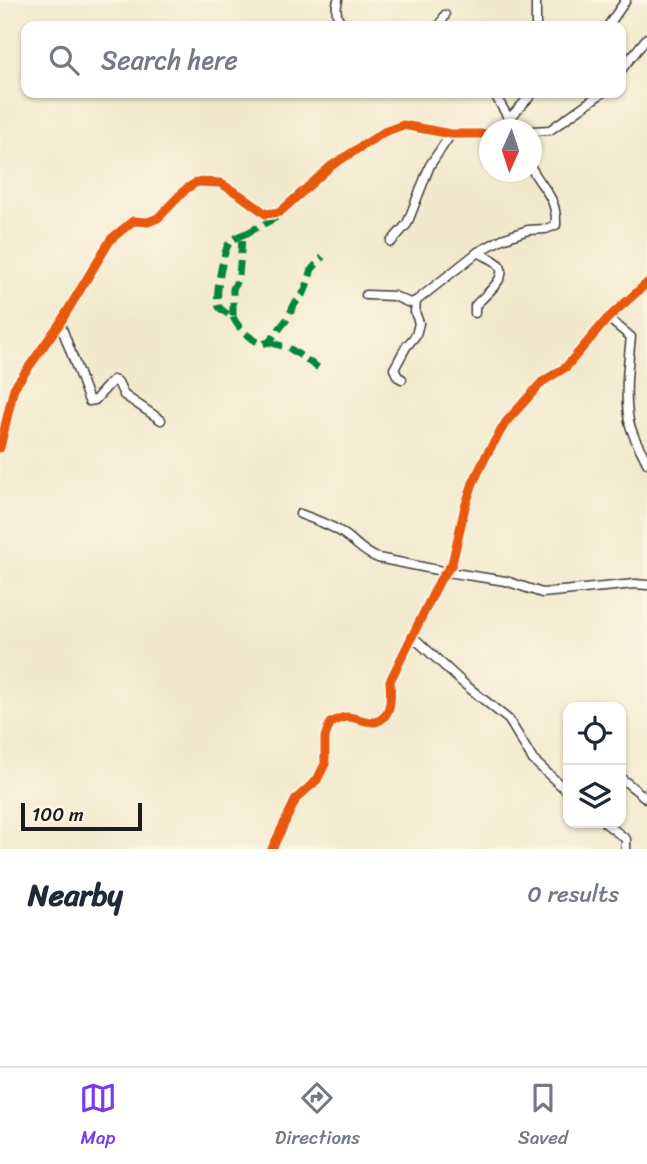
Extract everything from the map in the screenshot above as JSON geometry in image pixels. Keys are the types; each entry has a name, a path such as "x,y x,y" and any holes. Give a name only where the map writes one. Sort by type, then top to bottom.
{"street":[{"path":"338,0 335,10 340,21"},
{"path":"536,0 536,21"},
{"path":"611,21 626,0"},
{"path":"442,21 445,15"},
{"path":"626,64 647,38"},
{"path":"497,98 509,119 528,98"},
{"path":"542,130 550,130 595,98"},
{"path":"0,448 14,388 60,323 111,239 133,221 148,222 158,218 186,189 197,182 220,183 266,214 281,212 331,166 384,132 403,125 451,135 479,134"},
{"path":"391,242 407,224 430,165 451,135"},
{"path":"366,295 394,296 410,303 416,301 478,252 502,239 528,230 546,229 556,225 554,201 540,182"},
{"path":"475,313 475,306 501,277 502,269 497,262 478,252"},
{"path":"272,849 296,799 317,780 325,764 325,737 330,723 344,717 376,722 383,718 391,700 390,681 440,580 453,564 473,483 506,422 542,382 566,367 608,318 647,283"},
{"path":"402,379 394,369 416,335 419,323 415,312 416,301"},
{"path":"608,318 631,337 626,383 629,422 635,442 647,463"},
{"path":"60,323 89,401 95,400 113,380 118,382 124,395 161,420"},
{"path":"300,514 343,533 369,555 447,572 506,581 542,593 647,585"},
{"path":"413,637 509,720 533,760 563,787"},
{"path":"626,782 647,799"},
{"path":"612,828 626,839 626,849"}],"marked path":[{"path":"247,233 228,245 220,276 219,307 233,317 233,289 239,276 242,239 247,233 277,217"},
{"path":"233,317 241,329 253,339 262,344 269,342 288,318 305,291 312,269 323,257"},
{"path":"269,342 289,348 320,369"}],"cycle path":[{"path":"0,448 14,388 60,323 111,239 133,221 148,222 158,218 186,189 197,182 220,183 266,214 280,212 331,166 384,132 403,125 451,134 479,134"},
{"path":"272,849 296,799 317,780 325,764 325,737 330,723 347,717 375,722 381,720 388,711 390,681 440,580 452,564 473,483 506,422 542,382 566,367 608,318 647,283"}]}
